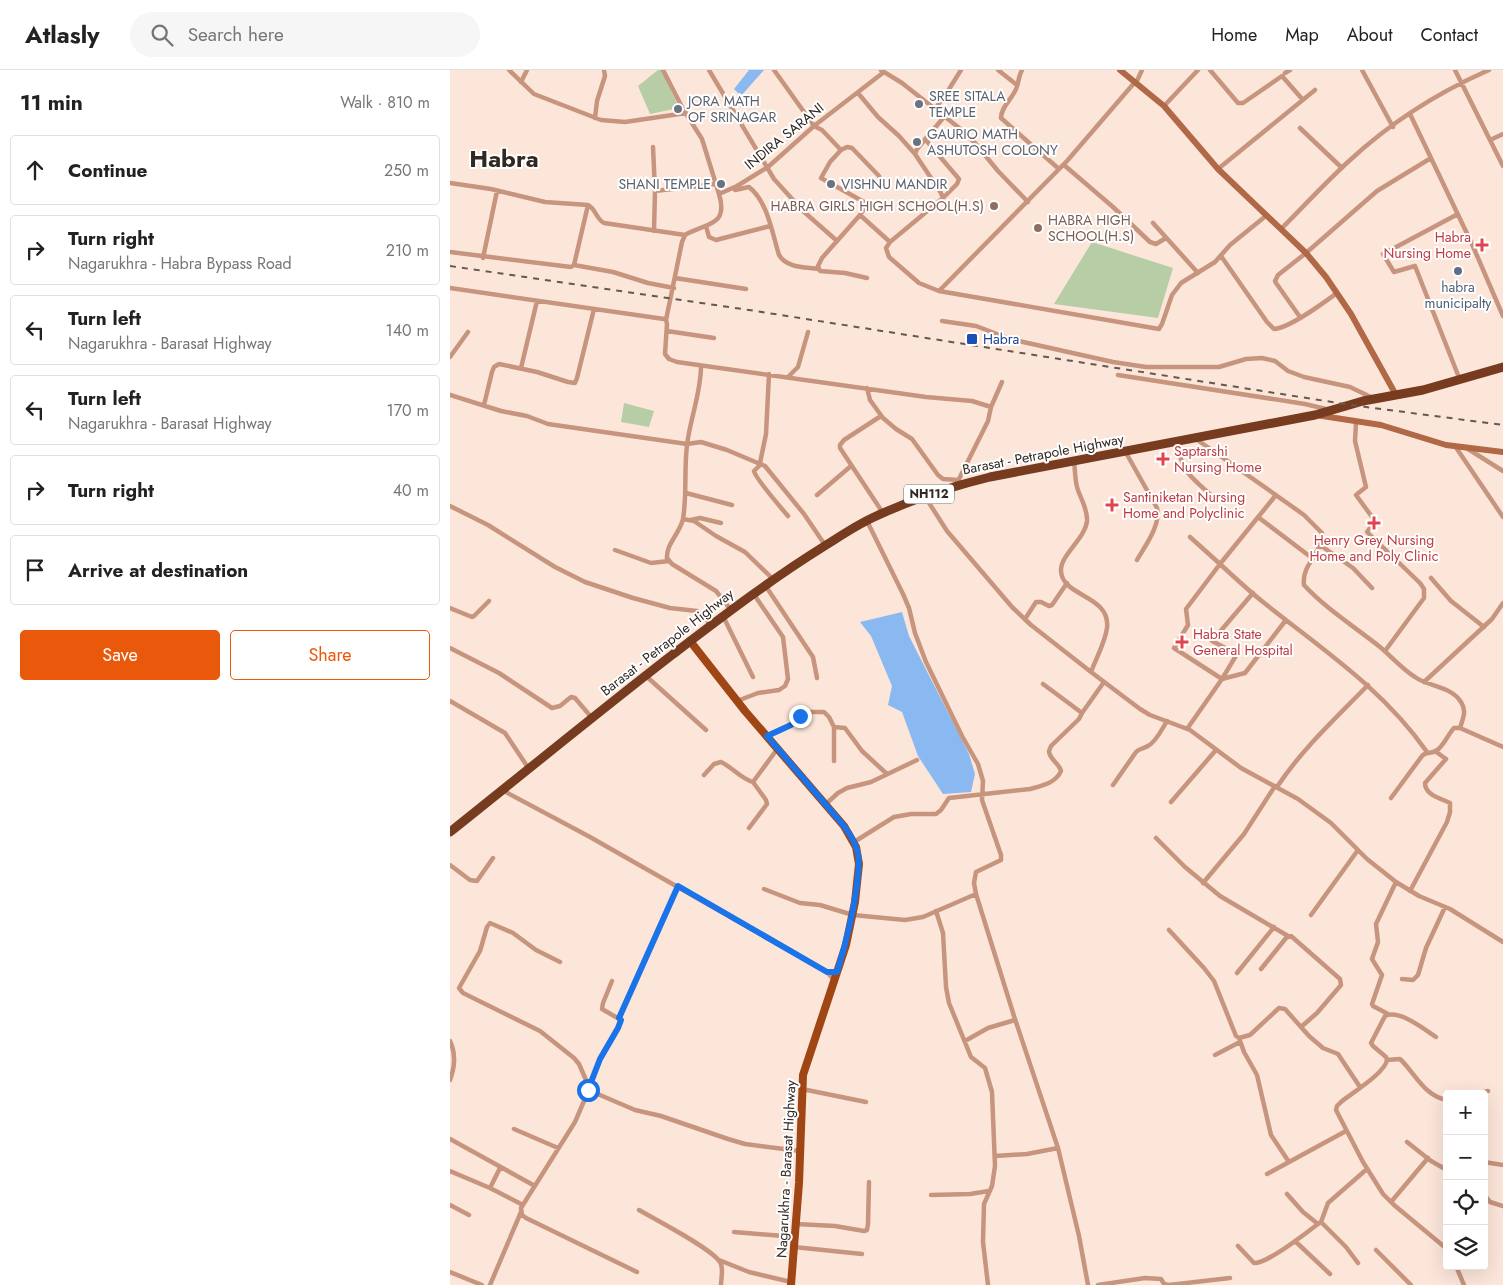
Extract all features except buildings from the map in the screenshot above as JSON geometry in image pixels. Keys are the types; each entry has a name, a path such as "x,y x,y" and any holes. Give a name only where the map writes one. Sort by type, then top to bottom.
{"highway":[{"name":"Barasat - Petrapole Highway","path":"450,832 592,718 765,584 825,546 883,513 957,483 1315,415 1374,398 1412,393 1503,367"}],"main road":[{"path":"1120,70 1164,106 1218,169 1282,228 1306,253 1337,292 1356,322 1396,395"},
{"path":"1315,415 1381,426 1455,446 1503,452"},
{"name":"Nagarukhra - Barasat Highway","path":"690,642 737,701 844,826 854,842 859,864 853,914 846,945 803,1075 796,1224 791,1284"}],"street":[{"path":"509,70 528,90 540,97 595,118 625,122 686,113"},
{"path":"521,82 528,70"},
{"path":"595,118 596,101 605,76 604,70"},
{"path":"450,183 546,202 588,204 592,207 598,219 604,223 654,231 685,235 715,222 720,214 722,204 702,140 663,70"},
{"path":"709,70 774,180 803,211 836,240"},
{"path":"774,70 814,126 822,130 841,150"},
{"path":"935,109 961,70"},
{"path":"998,70 1017,85"},
{"path":"1022,70 1017,85 1002,111 1001,118 1059,169"},
{"path":"938,291 1064,165 1135,83 1142,70"},
{"path":"1164,106 1198,70"},
{"path":"1210,70 1236,102 1240,104 1286,72 1303,100"},
{"path":"1362,70 1393,127"},
{"path":"1455,70 1503,166"},
{"path":"1282,228 1342,168 1410,114 1462,82 1489,70"},
{"path":"883,71 902,83 935,109 975,144 1028,202"},
{"name":"INDIRA SARANI","path":"719,194 768,167 814,126 858,93 883,71"},
{"path":"1218,169 1315,90"},
{"path":"858,93 878,117 915,154 943,198"},
{"path":"1410,114 1458,214 1503,316"},
{"path":"915,154 917,149 944,117"},
{"path":"1300,128 1342,168"},
{"path":"1490,140 1503,134"},
{"path":"925,140 958,179 957,184 890,242 886,248 888,257 922,285 938,291 1159,329 1175,290 1181,283 1221,256 1230,245 1267,216"},
{"path":"652,147 655,191 654,231"},
{"path":"818,269 820,261 865,207 864,202 821,178 830,162 841,150 847,147 852,148 879,176"},
{"path":"1300,317 1275,280 1278,275 1377,191 1431,158"},
{"path":"1064,165 1150,242 1156,244 1166,238"},
{"path":"655,191 715,184"},
{"path":"725,192 749,187 760,198 782,260 789,264 867,278"},
{"path":"483,258 497,191"},
{"path":"574,265 588,204"},
{"path":"1458,214 1383,254 1394,272 1415,266 1460,380"},
{"path":"860,215 890,242"},
{"path":"1153,223 1198,273"},
{"path":"706,226 710,237 716,240 770,226"},
{"path":"685,235 666,320 665,350 667,357 677,362 702,366 972,401 991,407"},
{"path":"450,252 483,258 567,267 574,265 613,272 648,283 674,288"},
{"path":"1221,256 1274,329 1300,317 1337,292"},
{"path":"675,278 746,289"},
{"path":"450,288 666,320"},
{"path":"522,368 537,301"},
{"path":"484,406 494,367 500,364 522,368 574,383 577,378 594,310"},
{"path":"942,321 976,326 1010,339 1113,362 1146,367 1219,367 1246,359 1262,358 1275,361 1288,371 1304,377 1350,387 1374,398"},
{"path":"667,331 714,338"},
{"path":"450,357 468,332"},
{"path":"788,377 798,367 808,332"},
{"path":"668,561 667,553 669,547 682,519 686,493 687,444 702,366"},
{"path":"769,374 766,434 760,463 754,471 755,476 788,516"},
{"path":"1118,375 1305,404 1331,410"},
{"path":"867,388 870,400 881,416 896,430 912,439 941,478 957,483 988,420 991,407 1002,382"},
{"path":"450,395 484,406 527,416 548,424 687,444 701,442 760,463 772,472 786,489 825,546"},
{"path":"881,416 841,443 840,451 883,513"},
{"path":"1356,422 1355,441 1366,487 1356,495 1375,521 1366,532 1420,583 1424,593 1424,598 1385,651"},
{"path":"1195,438 1304,515 1322,533 1320,545 1304,570 1304,585 1317,598 1385,651 1409,673 1424,682 1449,692 1461,702 1465,712 1460,728"},
{"path":"1177,441 1181,463 1192,478 1212,496"},
{"path":"1455,446 1503,517"},
{"path":"1467,448 1503,471"},
{"path":"1126,451 1153,500 1158,513 1157,522 1137,560"},
{"path":"1074,460 1076,482 1087,521 1082,535 1060,569 1061,576 1071,588 1097,604 1107,621 1104,637 1091,672"},
{"path":"817,495 852,466"},
{"path":"686,493 732,504"},
{"path":"1276,495 1186,609 1188,625 1174,648 1222,679 1245,672 1286,620"},
{"path":"924,496 960,546 1000,595 1025,619 1091,672 1140,709 1187,729 1241,768 1298,799 1325,818 1380,871 1396,882 1410,891 1468,919 1503,942"},
{"path":"450,506 488,525 555,567 585,582 670,608 697,612 707,619 709,626"},
{"path":"1258,517 1312,558"},
{"path":"682,519 700,518 721,523"},
{"path":"691,520 745,552 773,579"},
{"path":"867,521 904,594 914,633 929,669 978,764 983,780 982,800 1001,855 1001,860 976,872 974,883 976,894 1015,1020 1058,1148 1079,1236 1088,1285"},
{"path":"1190,538 1252,593 1335,656 1368,685 1401,720 1427,752"},
{"path":"1320,545 1353,568 1372,588"},
{"path":"615,550 651,562 668,561 716,591 731,610"},
{"path":"1431,578 1451,600 1484,626"},
{"path":"1025,619 1036,602 1052,605 1067,583"},
{"path":"765,584 813,657 817,678"},
{"path":"737,701 779,690 785,686 788,678 783,637 753,593"},
{"path":"1187,729 1237,654 1212,641 1252,593"},
{"path":"450,608 472,617 489,601"},
{"path":"1424,682 1484,626 1503,604"},
{"path":"723,616 753,677"},
{"path":"450,648 499,673 552,708 560,706 571,697 575,698 592,718"},
{"path":"646,676 706,730"},
{"path":"854,842 894,818 911,814 936,814 949,798 1042,786 1056,779 1061,771 1060,767 1050,756 1051,746 1079,719 1104,682"},
{"path":"1043,684 1082,713"},
{"path":"1204,883 1240,839 1289,769 1368,685"},
{"path":"450,701 506,733 529,769"},
{"path":"767,736 791,725 804,712 824,712 830,717 834,727 834,761"},
{"path":"1113,785 1136,752 1140,748 1149,746 1167,721"},
{"path":"834,727 845,728 862,751 887,774"},
{"path":"1435,752 1454,728 1460,728 1503,747"},
{"path":"753,782 778,748"},
{"path":"1171,802 1216,750"},
{"path":"1391,798 1427,752 1435,752 1446,759 1424,783 1427,792 1450,803 1450,812 1447,822 1410,891"},
{"path":"827,804 838,793 847,788 871,782 917,760"},
{"path":"704,775 714,764 720,762 733,768 744,778 753,782 767,804 749,828"},
{"path":"502,790 678,886 827,972 834,980"},
{"path":"1156,838 1220,896 1291,936 1335,974 1341,982 1317,1013 1301,1027"},
{"path":"1311,915 1358,850"},
{"path":"450,865 470,880 477,881 493,858"},
{"path":"1396,882 1376,924 1378,942 1372,958 1382,975 1372,1004 1388,1014 1400,1016 1436,1037"},
{"path":"490,1285 523,1205 574,1122 584,1101 600,1059 618,1028 621,1020 619,1018 678,886"},
{"path":"764,889 800,903 820,905 877,918 905,920 916,919 976,894"},
{"path":"1402,979 1413,980 1418,975 1426,948 1445,907"},
{"path":"936,910 943,934 946,988 949,1003 971,1057 985,1068 992,1092 995,1166 984,1204 983,1242 988,1285"},
{"path":"560,962 536,950 513,933 490,923 480,951 459,988 462,993 540,1031 579,1064 586,1080 587,1089"},
{"path":"1237,973 1274,927"},
{"path":"1169,930 1214,981 1236,1036 1240,1040 1244,1052 1257,1075 1261,1098 1270,1124 1271,1135 1289,1162"},
{"path":"1261,969 1288,936"},
{"path":"827,972 837,972"},
{"path":"612,981 602,1007 604,1011 619,1018"},
{"path":"1215,1056 1250,1035 1279,1008 1285,1009 1323,1048 1338,1054 1360,1087"},
{"path":"1387,1060 1371,1043 1385,1016 1388,1014"},
{"path":"965,1041 988,1028 1015,1020"},
{"path":"450,1041 454,1050 454,1060 450,1080"},
{"path":"1387,1060 1400,1059 1427,1090 1443,1099"},
{"path":"1387,1060 1386,1065 1337,1106 1337,1115 1378,1187 1391,1202 1443,1246"},
{"path":"587,1089 635,1110 661,1116 745,1144 800,1151"},
{"path":"802,1089 866,1102"},
{"path":"514,1129 558,1148"},
{"path":"1267,1174 1346,1131"},
{"path":"450,1139 535,1186"},
{"path":"1407,1142 1443,1167"},
{"path":"995,1156 1027,1154 1058,1148"},
{"path":"1391,1202 1428,1158"},
{"path":"1488,1163 1503,1165"},
{"path":"490,1188 500,1168"},
{"path":"1238,1246 1252,1262 1257,1264 1319,1223 1328,1203 1367,1169"},
{"path":"450,1171 523,1205"},
{"path":"796,1224 867,1230 869,1182"},
{"path":"931,1195 989,1192"},
{"path":"1288,1194 1303,1212 1319,1223 1346,1247 1358,1263"},
{"path":"1488,1199 1490,1202 1503,1206"},
{"path":"450,1206 468,1214"},
{"path":"639,1210 703,1248 717,1259 749,1272 791,1284"},
{"path":"521,1212 526,1218 637,1272"},
{"path":"734,1232 795,1237"},
{"path":"1296,1240 1330,1274"},
{"path":"794,1246 862,1254"},
{"path":"1376,1250 1411,1285"},
{"path":"717,1259 722,1267 720,1285"},
{"path":"1458,1270 1464,1285"},
{"path":"450,1272 482,1285"},
{"path":"1098,1285 1150,1278 1161,1279 1164,1284 1169,1285 1230,1278"}],"green space":[{"path":"658,70 662,70 679,108 650,114 638,86"},
{"path":"1092,242 1173,268 1158,318 1054,304"},
{"path":"624,403 654,411 649,427 621,422"}],"water":[{"path":"749,70 764,70 741,96 734,89"},
{"path":"902,612 909,636 969,754 975,774 971,792 943,794 918,756 902,712 888,705 892,686 871,636 860,622"}],"railway":[{"path":"450,266 749,310 1351,405 1503,425"}],"place":[{"name":"SREE SITALA TEMPLE","path":"919,104"},
{"name":"JORA MATH OF SRINAGAR","path":"678,109"},
{"name":"GAURIO MATH ASHUTOSH COLONY","path":"917,142"},
{"name":"SHANI TEMPLE","path":"721,184"},
{"name":"VISHNU MANDIR","path":"831,184"},
{"name":"HABRA GIRLS HIGH SCHOOL(H.S)","path":"994,206"},
{"name":"HABRA HIGH SCHOOL(H.S)","path":"1038,228"},
{"name":"Habra Nursing Home","path":"1482,245"},
{"name":"habra municipalty","path":"1458,271"},
{"name":"Habra","path":"972,339"},
{"name":"Saptarshi Nursing Home","path":"1163,459"},
{"name":"Santiniketan Nursing Home and Polyclinic","path":"1112,505"},
{"name":"Henry Grey Nursing Home and Poly Clinic","path":"1374,523"},
{"name":"Habra State General Hospital","path":"1182,642"}],"district":[{"name":"Habra","path":"504,159"}],"route":[{"path":"588,1090 600,1059 618,1028 621,1020 619,1018 678,886 827,972 837,972 853,914 859,864 858,854 852,837 844,826 767,736 791,725 800,716"}]}
